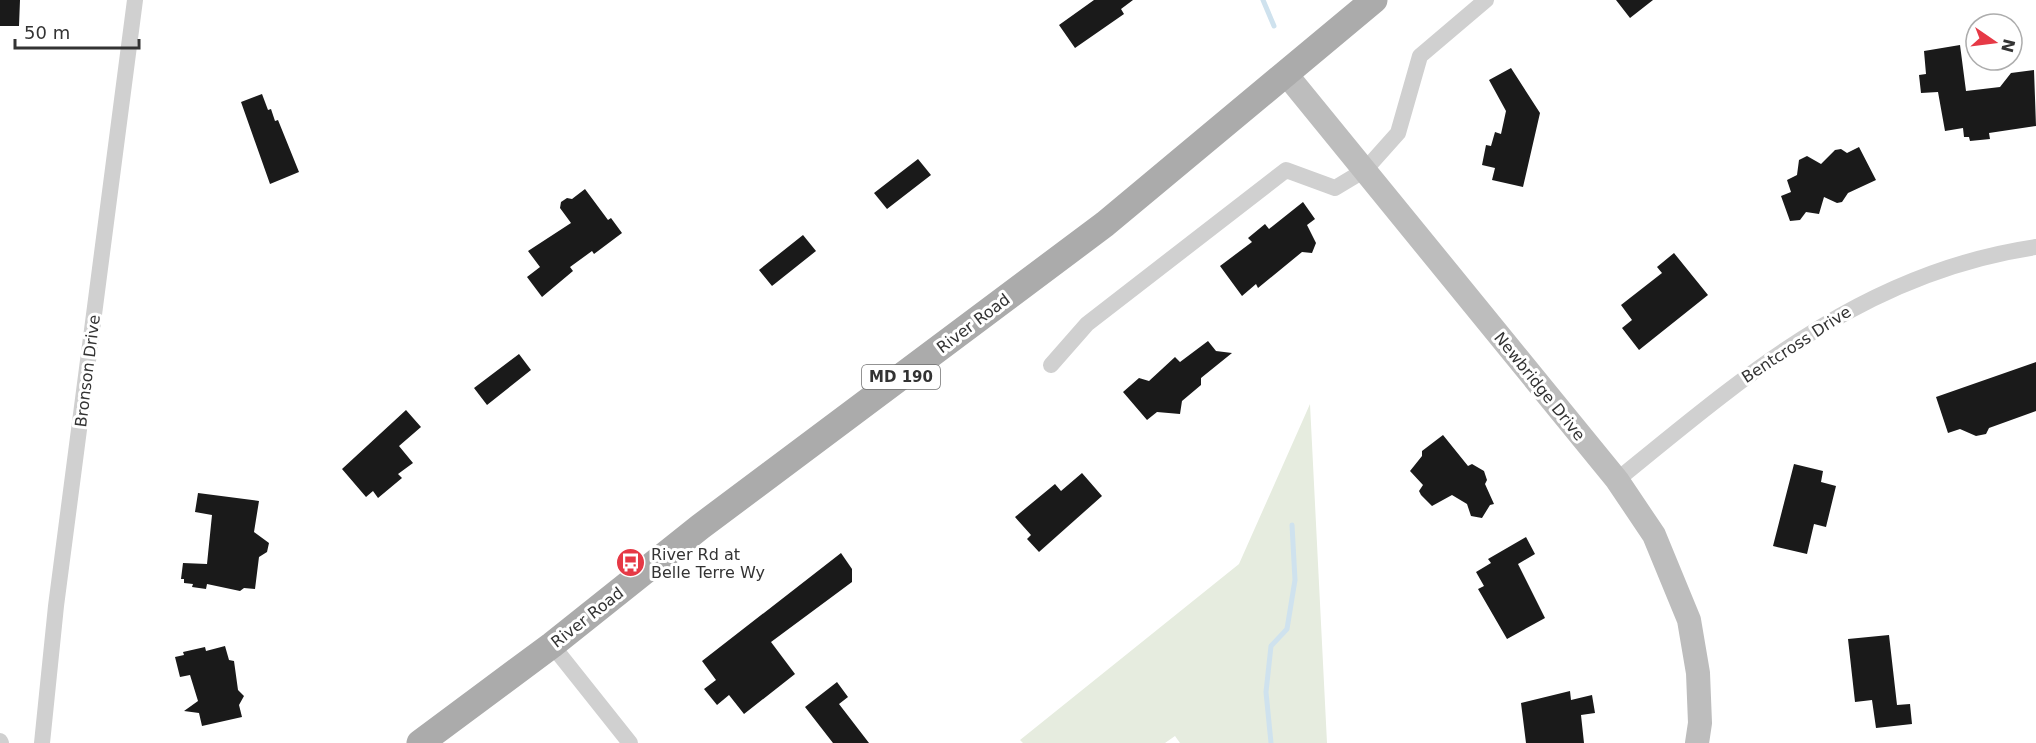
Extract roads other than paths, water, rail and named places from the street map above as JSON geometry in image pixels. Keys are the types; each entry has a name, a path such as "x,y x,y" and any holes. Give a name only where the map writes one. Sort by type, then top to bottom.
{"main road":[{"name":"River Road","path":"420,743 552,645 700,527 1105,224 1374,0"}],"street":[{"name":"Bronson Drive","path":"42,743 56,606 135,0"},
{"path":"1051,365 1087,324 1286,170 1335,188 1365,170 1398,133 1420,56 1486,0"},
{"name":"Newbridge Drive","path":"1286,74 1617,480 1654,535 1689,620 1698,673 1700,723 1697,743"},
{"name":"Bentcross Drive","path":"1617,480 1798,339 1861,303 1939,270 2010,251 2036,247"},
{"path":"552,645 630,743"}],"waterway":[{"path":"1263,0 1274,26"},
{"path":"1271,743 1266,692 1271,646 1287,629 1295,580 1292,525"}],"place":[{"name":"River Rd at Belle Terre Wy","path":"630,563"}]}
